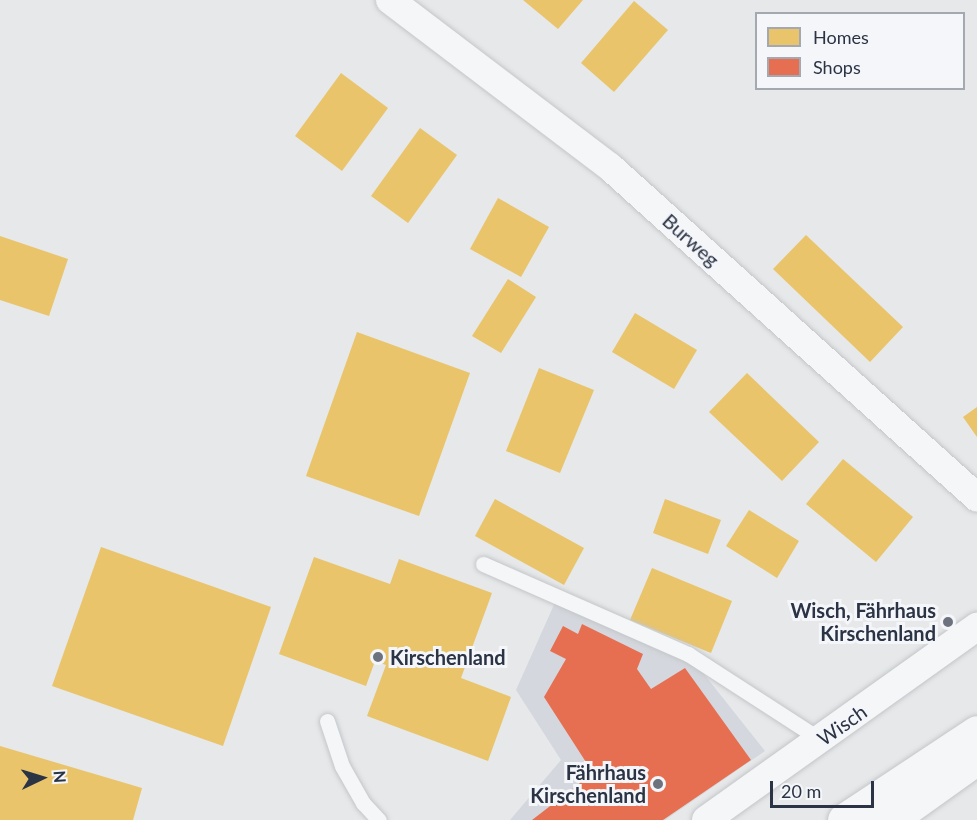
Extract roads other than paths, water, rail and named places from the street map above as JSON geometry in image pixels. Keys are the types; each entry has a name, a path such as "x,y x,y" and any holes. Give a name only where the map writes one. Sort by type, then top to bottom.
{"street":[{"name":"Burweg","path":"390,0 610,167 977,497"},
{"name":"Wisch","path":"706,820 977,627"},
{"path":"844,820 977,732"},
{"path":"890,820 977,758"}],"lane":[{"path":"483,564 688,654 820,740"},
{"path":"327,721 342,766 363,803 379,820"}],"place":[{"name":"Wisch, Fährhaus Kirschenland","path":"948,622"},
{"name":"Kirschenland","path":"378,657"},
{"name":"Fährhaus Kirschenland","path":"658,784"}]}
